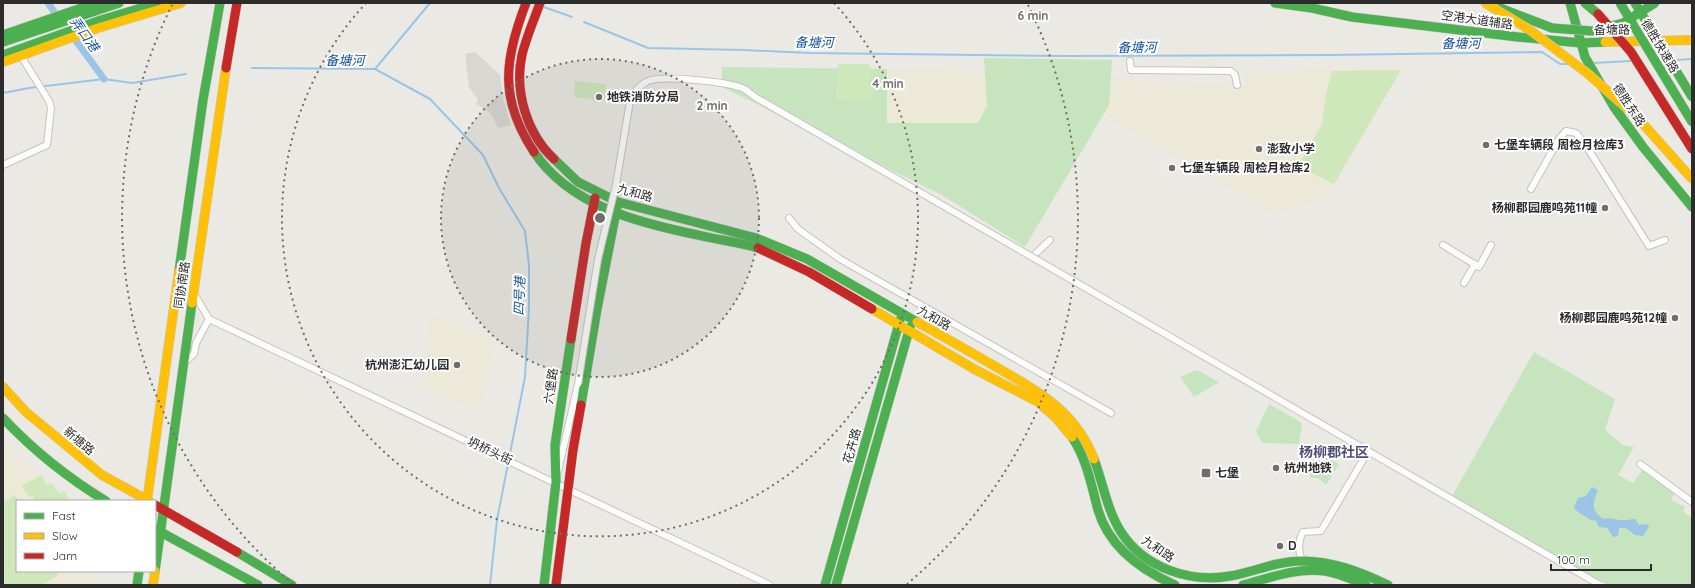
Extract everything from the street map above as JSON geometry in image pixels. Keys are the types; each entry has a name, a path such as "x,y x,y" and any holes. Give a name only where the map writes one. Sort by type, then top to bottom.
{"main road":[{"path":"3,35 96,3"},
{"path":"3,42 119,3"},
{"path":"3,55 101,20 158,3"},
{"path":"3,62 98,28 181,3"},
{"name":"同协南路","path":"150,500 203,100 220,3"},
{"name":"同协南路","path":"156,557 158,530 164,510 221,97 237,3"},
{"name":"九和路","path":"540,3 524,49 520,76 522,104 528,122 548,154 578,182 597,193 618,202 756,238 807,259 1043,394 1058,406 1081,434 1090,451 1113,519 1118,528 1134,548 1146,558 1168,571 1181,576 1218,578 1270,564 1302,561 1330,563 1358,570 1388,585"},
{"name":"空港大道辅路","path":"1275,3 1312,8 1352,17 1581,43"},
{"path":"1486,3 1552,28 1592,30 1623,24 1655,3"},
{"path":"1486,3 1530,30 1586,73 1626,107 1637,117 1692,179"},
{"name":"德胜东路","path":"1570,3 1586,59 1614,106 1643,147 1692,207"},
{"path":"1585,3 1598,14 1631,52 1692,149"},
{"name":"德胜快速路","path":"1620,3 1692,122"},
{"name":"德胜快速路","path":"1635,3 1692,96"},
{"name":"九和路","path":"524,7 513,37 508,66 511,93 518,124 536,157 545,168 569,188 616,213 707,238 760,249 808,271 937,349 1030,398 1049,411 1076,443 1087,467 1100,516 1117,546 1144,570 1162,583 1176,585"},
{"name":"备塘路","path":"1581,43 1692,40"},
{"name":"六堡路","path":"544,585 556,482 556,445 564,383 594,202 597,193"},
{"path":"556,585 574,450 597,308 618,202"},
{"name":"花卉路","path":"825,585 902,313"},
{"name":"花卉路","path":"836,585 913,319"},
{"name":"新塘路","path":"3,387 26,412 102,475 146,500"},
{"path":"3,418 20,437 57,469 104,500"},
{"name":"新塘路","path":"156,505 292,585"},
{"path":"158,530 258,585"},
{"path":"1162,583 1168,571"},
{"path":"1244,585 1307,571 1324,571 1366,585"},
{"path":"137,585 139,572"},
{"name":"同协南路","path":"153,585 155,572"},
{"path":"1176,585 1181,576"}],"street":[{"path":"3,165 47,145 51,108 47,98 21,56"},
{"path":"1130,60 1132,70 1231,71 1235,75 1237,85"},
{"path":"574,450 574,420 578,384 598,259 616,185 630,101 638,87 648,81 673,78 733,85 744,88 755,97 1600,585"},
{"path":"1531,189 1559,139 1566,132 1576,133 1586,144 1649,246 1665,240"},
{"path":"789,218 798,229 840,259 1111,413"},
{"path":"1032,257 1050,240"},
{"path":"1443,245 1479,267 1491,245"},
{"path":"1464,283 1475,264"},
{"path":"183,364 194,354 196,343 209,319 193,292"},
{"name":"坍桥头街","path":"209,319 493,452 770,585"},
{"path":"556,482 578,384"},
{"path":"1302,561 1299,540 1303,532 1321,531 1362,460"},
{"path":"1640,464 1692,502"}],"shaded area":[{"path":"475,52 500,75 503,98 511,125 498,128 492,115 476,104 478,100 469,87 465,54"},
{"name":"澎致小学","path":"1404,65 1329,194 1276,214 1103,114 1109,105 1112,77 1121,80 1245,88 1246,74"},
{"path":"887,69 985,72 987,106 979,123 887,123"},
{"name":"杭州澎汇幼儿园","path":"431,316 493,342 479,410 423,387"},
{"path":"3,444 16,457 73,500 16,500 16,572 96,572 94,585 3,585"}],"green space":[{"path":"984,58 1112,60 1109,105 1025,247 942,195 722,87 722,67 887,69 887,123 978,123 987,106"},
{"path":"838,64 870,64 869,83 874,84 873,101 836,100"},
{"path":"1401,70 1334,184 1298,166 1322,124 1326,94 1332,71"},
{"path":"575,81 606,84 604,101 574,97"},
{"path":"1534,352 1615,399 1605,430 1623,445 1634,447 1618,475 1633,483 1642,470 1675,492 1671,500 1685,507 1683,511 1692,518 1692,585 1608,585 1452,496"},
{"path":"1197,370 1219,382 1194,397 1180,377"},
{"path":"1269,404 1302,423 1299,444 1262,443 1256,431"},
{"path":"1309,453 1321,454 1339,464 1326,485 1318,478 1310,478"},
{"path":"41,475 47,485 52,483 59,494 64,491 69,500 35,500 32,496 29,497 22,486"},
{"path":"15,495 18,500 16,500 16,572 58,572 58,575 42,585 3,585 3,503"}],"water":[{"path":"1592,487 1598,490 1594,502 1596,513 1604,519 1635,519 1639,525 1647,524 1649,527 1643,536 1635,535 1626,528 1619,528 1618,536 1613,537 1607,528 1599,527 1596,521 1590,520 1577,511 1574,507 1578,498 1586,496"}],"waterway":[{"name":"弄口港","path":"48,3 60,20"},
{"name":"备塘河","path":"375,69 430,3"},
{"name":"备塘河","path":"541,6 572,17"},
{"name":"备塘河","path":"584,22 648,48 810,53 1069,56 1331,55 1542,52 1560,64 1567,64"},
{"name":"弄口港","path":"71,34 104,79"},
{"name":"备塘河","path":"1675,60 1692,59"},
{"name":"备塘河","path":"1593,63 1631,61"},
{"name":"四号港","path":"252,68 375,69 430,99 483,155 499,188 525,231 529,265 529,308 525,377 497,520 490,585"},
{"name":"备塘河","path":"3,93 29,88 104,79 132,83 186,74"}],"traffic: fast":[{"path":"3,35 96,3"},
{"path":"3,42 119,3"},
{"path":"3,55 101,20 158,3"},
{"path":"179,271 203,100 220,3"},
{"path":"1275,3 1312,8 1352,17 1518,37 1581,43 1605,42"},
{"path":"1570,3 1585,57 1614,107 1643,147 1692,207"},
{"path":"1585,3 1598,14"},
{"path":"1620,3 1692,122"},
{"path":"1635,3 1692,97"},
{"path":"1552,28 1592,31 1623,23 1655,3"},
{"path":"1500,8 1552,28"},
{"path":"534,152 549,171 567,186 586,199 607,209 653,225 758,248"},
{"path":"554,159 578,182 618,202 756,238 807,259 917,322"},
{"path":"581,405 597,309 617,207"},
{"path":"156,564 192,303"},
{"path":"825,585 900,320"},
{"path":"836,585 910,327"},
{"path":"544,585 556,482 555,445 571,339"},
{"path":"3,418 27,442 52,463 78,483 104,500"},
{"path":"1072,437 1085,463 1098,510 1110,535 1128,556 1150,572 1175,585"},
{"path":"1094,459 1116,524 1131,545 1155,564 1184,575 1215,578 1230,576 1292,561 1313,561 1346,568 1388,585"},
{"path":"156,530 258,585"},
{"path":"237,552 292,585"},
{"path":"1243,585 1284,574 1315,570 1335,573 1366,585"},
{"path":"137,585 139,572"}],"traffic: slow":[{"path":"3,62 98,28 181,3"},
{"path":"1485,3 1530,30 1587,73 1637,117 1692,179"},
{"path":"1605,42 1692,40"},
{"path":"192,303 226,68"},
{"path":"147,500 179,271"},
{"path":"872,309 974,369 1038,402 1056,418 1072,437"},
{"path":"917,322 1023,383 1052,402 1076,426 1086,441 1094,459"},
{"path":"3,387 26,412 102,475 147,500"},
{"path":"153,585 155,572"}],"traffic: jam":[{"path":"226,68 237,3"},
{"path":"526,3 513,43 509,79 510,97 515,114 523,133 534,152"},
{"path":"540,3 522,55 520,69 521,97 530,125 536,137 554,159"},
{"path":"1598,14 1631,52 1692,149"},
{"path":"571,339 586,243 595,198"},
{"path":"758,248 809,272 872,309"},
{"path":"556,585 573,450 581,405"},
{"path":"156,506 237,552"}],"place":[{"name":"地铁消防分局","path":"599,97"},
{"name":"七堡车辆段 周检月检库3","path":"1486,145"},
{"name":"澎致小学","path":"1259,149"},
{"name":"七堡车辆段 周检月检库2","path":"1172,168"},
{"name":"杨柳郡园鹿鸣苑11幢","path":"1605,208"},
{"name":"杨柳郡园鹿鸣苑12幢","path":"1675,318"},
{"name":"杭州澎汇幼儿园","path":"457,365"},
{"name":"杭州地铁","path":"1276,468"},
{"name":"七堡","path":"1206,473"},
{"name":"D","path":"1280,546"}],"district":[{"name":"杨柳郡社区","path":"1334,452"}]}
